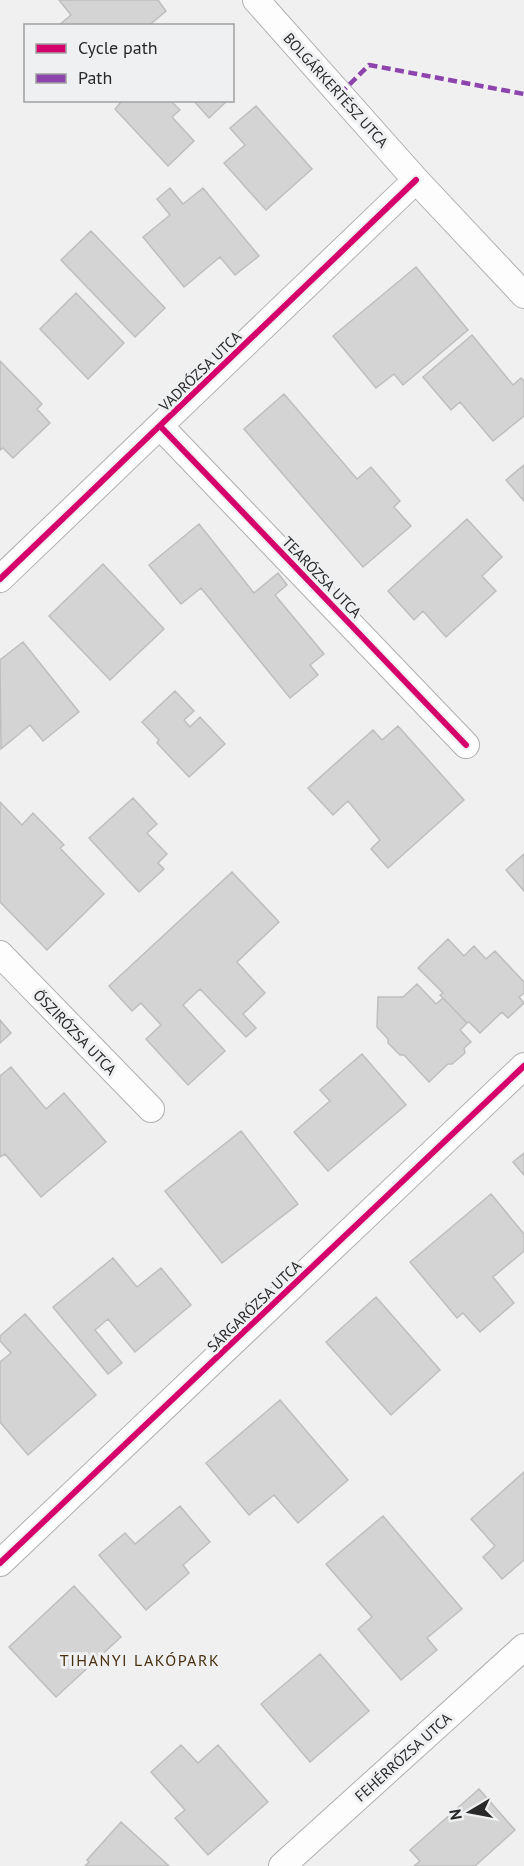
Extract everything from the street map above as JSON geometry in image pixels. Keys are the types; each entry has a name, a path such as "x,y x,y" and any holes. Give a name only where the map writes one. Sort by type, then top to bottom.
{"street":[{"name":"BOLGÁRKERTÉSZ UTCA","path":"256,0 416,180"},
{"path":"416,180 524,295"},
{"name":"VADRÓZSA UTCA","path":"3,569 160,426 416,180"},
{"name":"TEARÓZSA UTCA","path":"160,426 466,745"},
{"name":"ŐSZIRÓZSA UTCA","path":"0,954 151,1109"},
{"name":"SÁRGARÓZSA UTCA","path":"0,1563 524,1066"},
{"name":"FEHÉRRÓZSA UTCA","path":"282,1866 524,1647"}],"building":[{"path":"59,0 158,0 166,11 150,24 60,24 71,15"},
{"path":"121,102 172,102 180,110 172,117 194,141 168,166 115,109"},
{"path":"195,102 226,102 209,118"},
{"path":"256,106 312,169 266,210 224,163 245,145 230,128"},
{"path":"170,188 183,204 203,188 259,256 235,275 220,257 184,287 143,237 170,215 157,199"},
{"path":"91,231 165,308 135,337 61,260"},
{"path":"416,267 468,330 403,385 394,374 376,388 333,336"},
{"path":"76,293 124,343 88,379 40,329"},
{"path":"472,335 513,385 521,378 524,381 524,416 493,441 460,402 451,410 423,377"},
{"path":"0,361 42,404 37,409 50,423 13,458 3,448 0,450"},
{"path":"284,394 357,479 371,467 400,501 394,507 411,526 363,567 244,429"},
{"path":"524,465 524,501 506,480"},
{"path":"467,519 502,557 482,576 496,591 446,637 423,611 414,620 388,591"},
{"path":"199,524 254,593 278,573 287,585 275,595 324,654 310,665 318,675 290,698 201,588 181,604 149,565"},
{"path":"103,564 164,629 110,680 49,616"},
{"path":"23,642 79,712 43,741 30,725 1,749 0,660"},
{"path":"175,691 194,711 184,720 190,727 200,717 225,744 189,777 157,743 159,740 142,722"},
{"path":"398,726 464,800 388,868 371,849 380,840 348,801 333,815 308,788 373,730 382,740"},
{"path":"133,798 157,824 147,833 167,854 158,863 164,869 139,892 89,838"},
{"path":"0,802 22,825 33,813 64,845 60,848 104,894 47,950 0,902"},
{"path":"524,854 524,891 506,870"},
{"path":"232,872 279,922 237,962 265,993 243,1014 256,1028 246,1037 200,989 183,1005 225,1051 188,1085 146,1039 161,1025 141,1003 132,1011 109,986"},
{"path":"448,939 464,956 474,946 486,959 495,951 524,982 524,993 519,997 524,1003 508,1018 502,1012 480,1033 469,1022 467,1023 440,995 443,993 418,968"},
{"path":"417,984 436,1004 443,998 467,1023 460,1030 471,1042 464,1048 465,1053 452,1064 448,1064 429,1082 404,1055 400,1055 388,1043 388,1039 377,1027 378,997 403,997"},
{"path":"0,1020 11,1033 0,1043"},
{"path":"362,1054 406,1105 328,1171 294,1132 330,1101 320,1090"},
{"path":"11,1067 46,1109 64,1093 106,1142 41,1197 5,1154 0,1157 0,1076"},
{"path":"241,1131 298,1204 222,1263 165,1191"},
{"path":"524,1153 524,1175 513,1162"},
{"path":"491,1194 524,1234 524,1251 493,1277 514,1303 480,1332 463,1313 457,1318 410,1262"},
{"path":"113,1258 137,1287 161,1268 191,1305 135,1352 108,1319 95,1330 122,1363 108,1374 53,1307"},
{"path":"376,1297 440,1370 391,1415 326,1342"},
{"path":"25,1314 96,1395 28,1455 0,1422 0,1362 11,1353 0,1341 0,1336"},
{"path":"280,1400 348,1480 298,1523 274,1495 249,1515 206,1463"},
{"path":"524,1472 524,1560 502,1579 483,1557 495,1546 471,1519"},
{"path":"180,1506 210,1542 183,1565 189,1573 146,1610 99,1555 125,1533 135,1544"},
{"path":"383,1516 462,1609 427,1638 437,1650 401,1680 358,1629 372,1617 326,1564"},
{"path":"74,1586 121,1637 56,1697 9,1647"},
{"path":"320,1654 369,1711 310,1762 261,1704"},
{"path":"181,1745 198,1763 218,1745 268,1802 208,1855 175,1818 185,1810 151,1772"},
{"path":"479,1789 515,1830 475,1866 414,1866 420,1861 410,1850"},
{"path":"121,1822 169,1866 85,1866 89,1862 87,1860"}],"marked path":[{"path":"340,94 369,65 524,94"}],"cycle path":[{"path":"0,579 416,180"},
{"path":"160,426 466,745"},
{"path":"0,1563 524,1066"}],"district":[{"name":"TIHANYI LAKÓPARK","path":"140,1660"}]}
